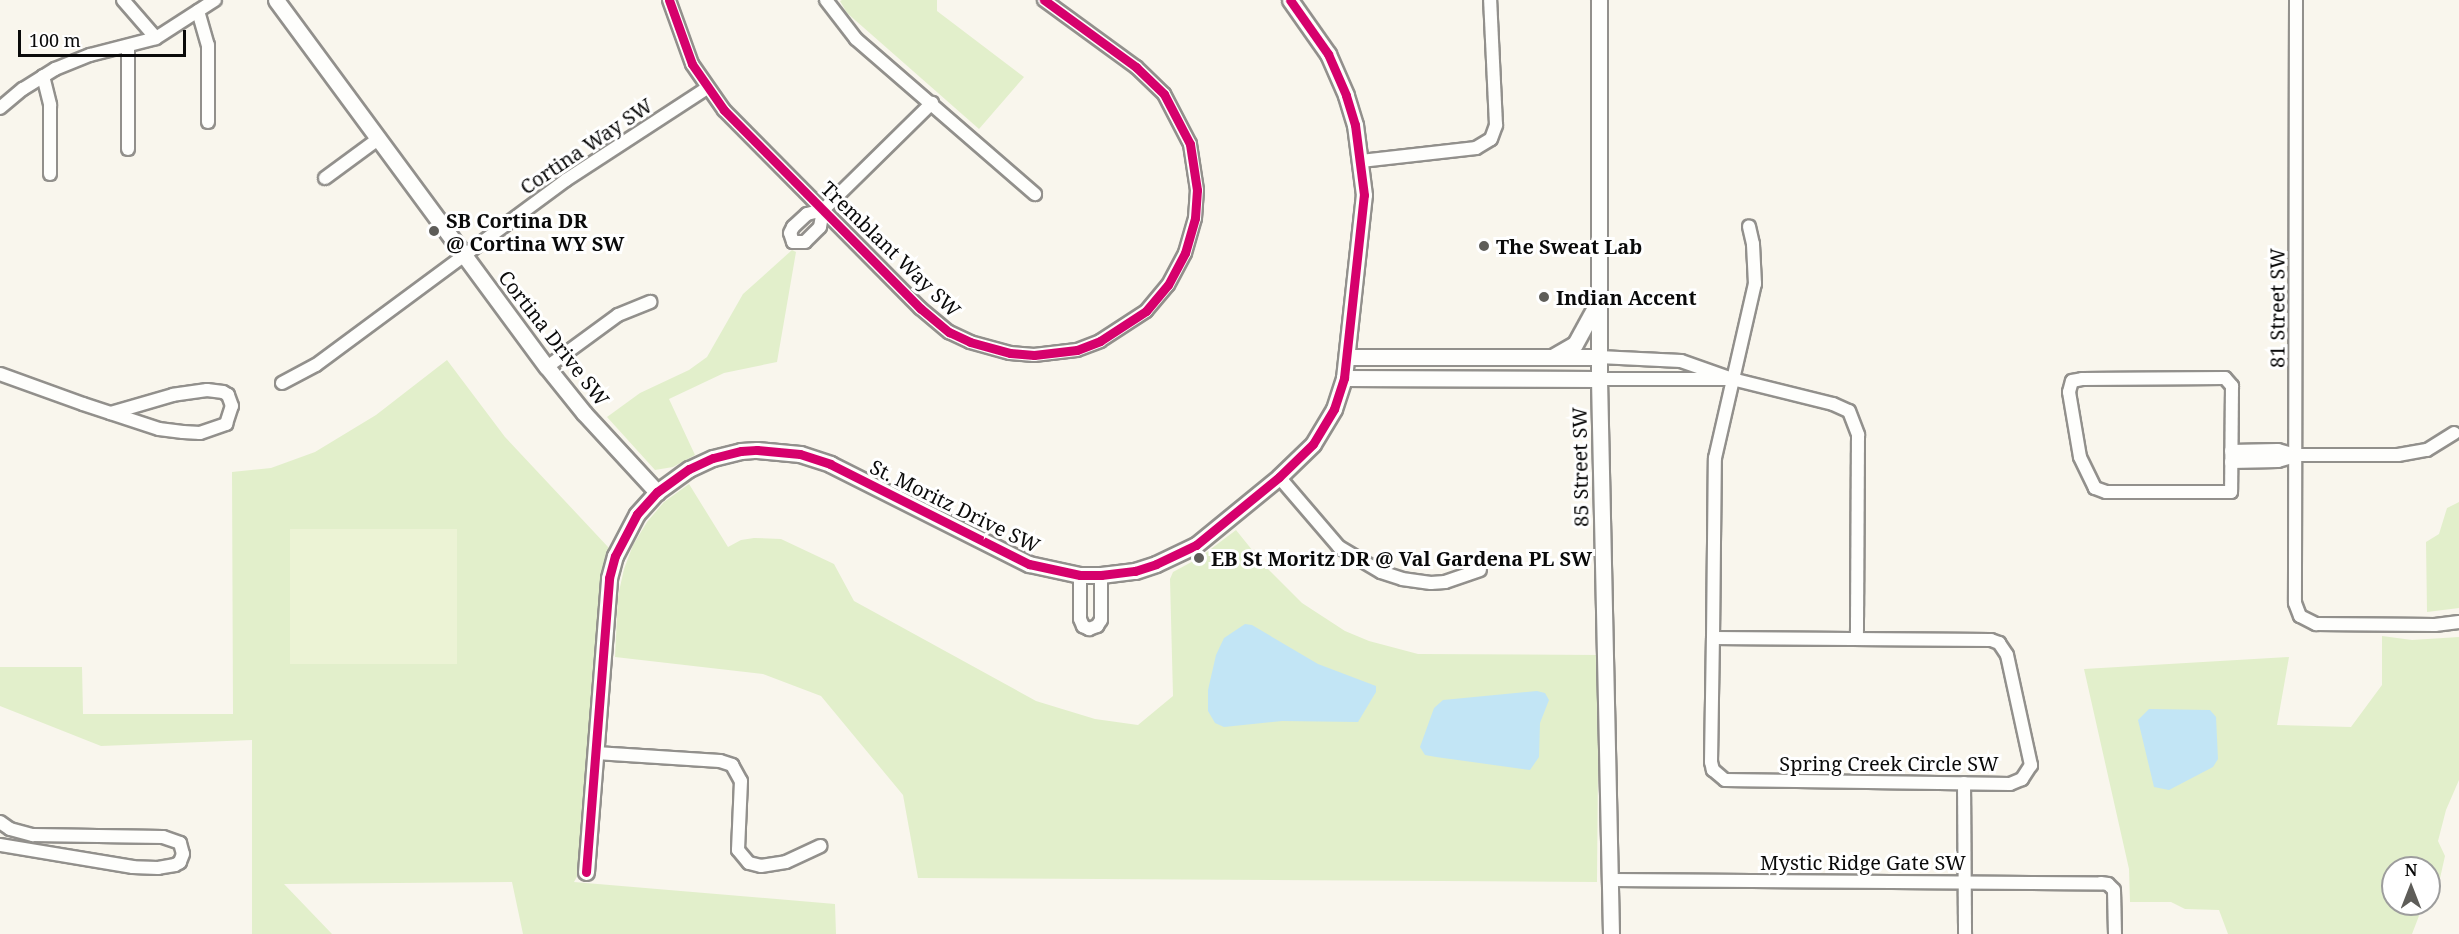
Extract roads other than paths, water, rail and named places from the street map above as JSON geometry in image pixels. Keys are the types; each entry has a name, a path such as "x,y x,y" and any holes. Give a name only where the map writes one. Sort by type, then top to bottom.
{"street":[{"path":"123,0 156,38"},
{"path":"0,108 43,76 90,55 156,38 215,0"},
{"name":"Cortina Drive SW","path":"276,0 547,368 657,492"},
{"name":"Tremblant Way SW","path":"669,0 688,54 707,88 724,110 936,322 970,342 992,349 1034,355 1077,350 1122,329 1146,311 1174,275 1191,234 1197,190 1190,144 1172,106 1153,82 1044,0"},
{"path":"826,0 856,39 1035,194"},
{"name":"St. Moritz Drive SW","path":"586,872 609,578 627,530 657,492 696,465 721,456 757,450 800,454 830,464 1016,559 1043,569 1080,575 1101,575 1135,571 1196,545 1279,477 1313,444 1334,409 1344,378 1364,195 1355,125 1338,73 1315,32 1290,0"},
{"path":"1361,160 1476,147 1491,139 1496,125 1490,0"},
{"name":"85 Street SW","path":"1599,0 1599,379 1612,880 1611,934"},
{"name":"81 Street SW","path":"2296,0 2295,603 2300,616 2316,624 2435,625 2459,622"},
{"path":"198,11 208,45 208,122"},
{"path":"128,46 128,149"},
{"path":"43,76 50,105 50,174"},
{"name":"Cortina Way SW","path":"282,383 316,365 566,180 707,88"},
{"path":"823,210 932,103"},
{"path":"325,178 378,139"},
{"name":"Spring Creek Circle SW","path":"1713,638 1985,639 1999,643 2004,648 2031,765 2016,783 1732,782 1721,778 1713,770 1711,762 1715,458 1755,284 1753,244 1749,226"},
{"path":"1552,357 1575,344 1600,299"},
{"path":"547,368 618,315 651,302"},
{"path":"1347,357 1599,357 1681,361 1732,379 1840,406 1849,411 1854,418 1858,435 1857,638"},
{"path":"0,374 111,413 159,429 200,433 226,424 232,406 228,395 207,390 173,395 111,413"},
{"path":"1344,378 1732,379"},
{"path":"2225,378 2232,386 2231,456 2231,492 2106,492 2095,488 2080,457 2069,387 2077,379 2225,378"},
{"path":"2231,456 2278,450 2296,455 2414,454 2427,450 2454,433"},
{"path":"1279,477 1339,547 1381,572 1402,579 1431,583 1445,582 1480,570"},
{"path":"1080,575 1080,619 1083,626 1089,629 1097,626 1101,620 1101,575"},
{"path":"596,753 720,761 732,765 741,781 738,850 748,863 760,866 786,862 821,846"},
{"path":"1964,783 1965,934"},
{"path":"0,822 10,829 33,835 163,837 180,843 183,854 180,862 175,865 158,868 133,867 0,845"},
{"name":"Mystic Ridge Gate SW","path":"1612,880 2101,883 2112,887 2115,895 2115,934"}],"water":[{"path":"1245,624 1252,625 1318,664 1376,686 1376,692 1358,722 1282,721 1224,727 1215,723 1208,711 1208,690 1216,655 1224,638"},
{"path":"1537,691 1545,693 1549,700 1540,723 1539,757 1530,770 1425,755 1420,747 1434,708 1443,700"},
{"path":"2149,709 2210,710 2216,717 2218,759 2213,767 2169,790 2154,787 2138,720"}],"place":[{"name":"SB Cortina DR @ Cortina WY SW","path":"434,231"},
{"name":"The Sweat Lab","path":"1484,246"},
{"name":"Indian Accent","path":"1544,297"},
{"name":"EB St Moritz DR @ Val Gardena PL SW","path":"1199,558"}]}
